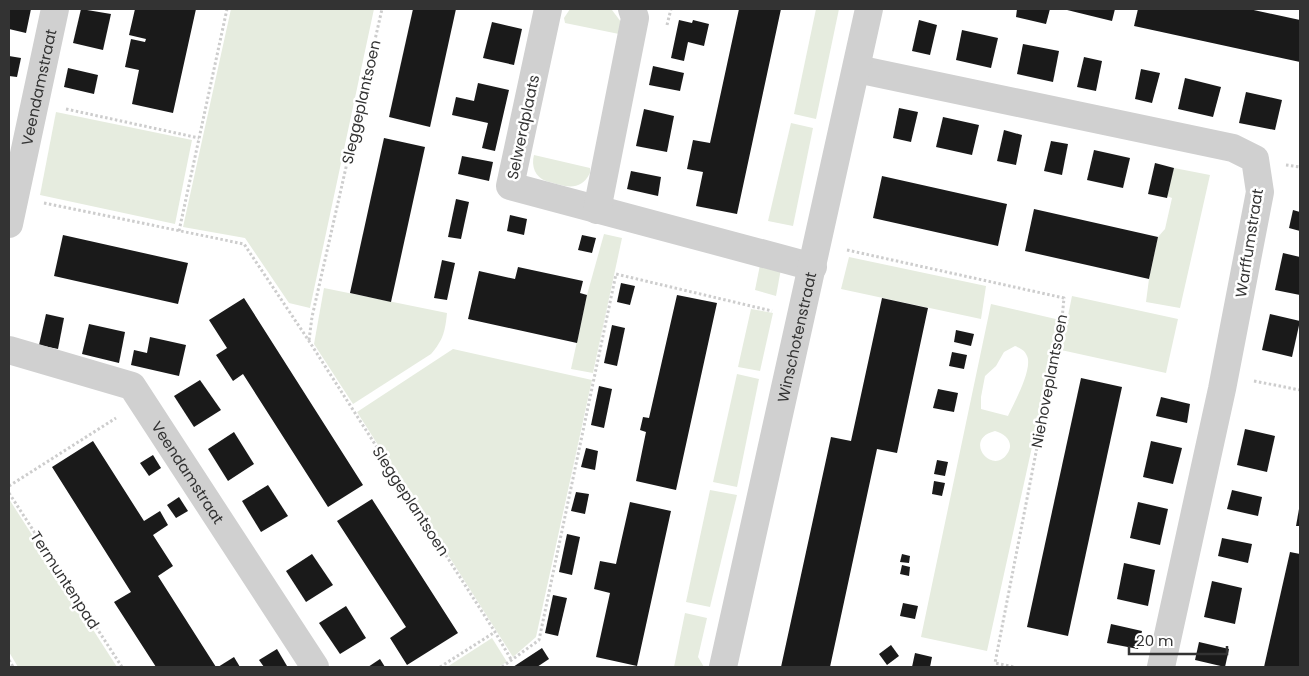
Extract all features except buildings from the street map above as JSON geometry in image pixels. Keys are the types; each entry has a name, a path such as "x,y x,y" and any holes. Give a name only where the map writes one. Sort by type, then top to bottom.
{"street":[{"name":"Veendamstraat","path":"9,224 55,9"},
{"name":"Selwerdplaats","path":"548,9 510,186 597,210 815,255"},
{"path":"597,210 634,18 632,9"},
{"name":"Winschotenstraat","path":"723,667 869,9"},
{"name":"Warffumstraat","path":"857,69 1233,148 1256,159 1260,192 1225,374 1161,667"},
{"name":"Veendamstraat","path":"9,350 132,386 316,667"}],"path":[{"path":"179,231 227,9"},
{"name":"Sleggeplantsoen","path":"309,341 312,317 382,9"},
{"path":"35,102 200,138"},
{"name":"Sleggeplantsoen","path":"14,197 244,244 309,341 512,661"},
{"name":"Niehoveplantsoen","path":"815,255 1064,298 1062,319 995,663 1014,667"},
{"path":"502,667 539,640 616,274 801,318"},
{"path":"1225,374 1300,390"},
{"path":"9,486 142,401"},
{"name":"Termuntenpad","path":"9,493 122,667"},
{"path":"440,667 495,632"},
{"path":"9,660 13,667"}],"shaded area":[{"path":"231,9 374,9 310,308 289,303 245,238 183,227"},
{"path":"570,9 612,10 621,22 619,34 565,23 564,18"},
{"path":"816,9 839,9 816,119 794,114"},
{"path":"56,112 192,140 175,224 40,195"},
{"path":"791,123 813,128 793,226 768,221"},
{"path":"534,155 590,168 590,173 586,179 576,186 565,186 546,181 539,177 535,171"},
{"path":"1174,168 1210,175 1180,308 1146,302 1158,237 1165,229 1172,198 1167,196"},
{"path":"604,234 622,238 593,373 571,369 587,295"},
{"path":"849,257 986,286 981,319 841,289"},
{"path":"761,260 781,269 776,296 755,290"},
{"path":"324,288 447,313 443,335 431,354 353,404 314,344"},
{"path":"1072,296 1178,319 1166,373 1061,350"},
{"path":"991,304 1060,320 987,651 921,637","holes":["1015,346 1025,352 1028,362 1022,386 1008,416 981,409 985,376 996,366 1004,352","995,431 1003,434 1008,439 1010,446 1007,454 1001,460 994,461 983,454 980,448 981,441 985,435"]},
{"path":"751,309 773,313 760,371 738,367"},
{"path":"453,349 592,380 536,637 513,657 357,412"},
{"path":"737,374 759,379 737,487 713,482"},
{"path":"710,490 737,495 710,607 686,602"},
{"path":"9,499 117,667 18,667 9,652"},
{"path":"685,613 707,618 698,657 704,667 674,667"},
{"path":"492,638 507,662 498,667 447,667"}]}
